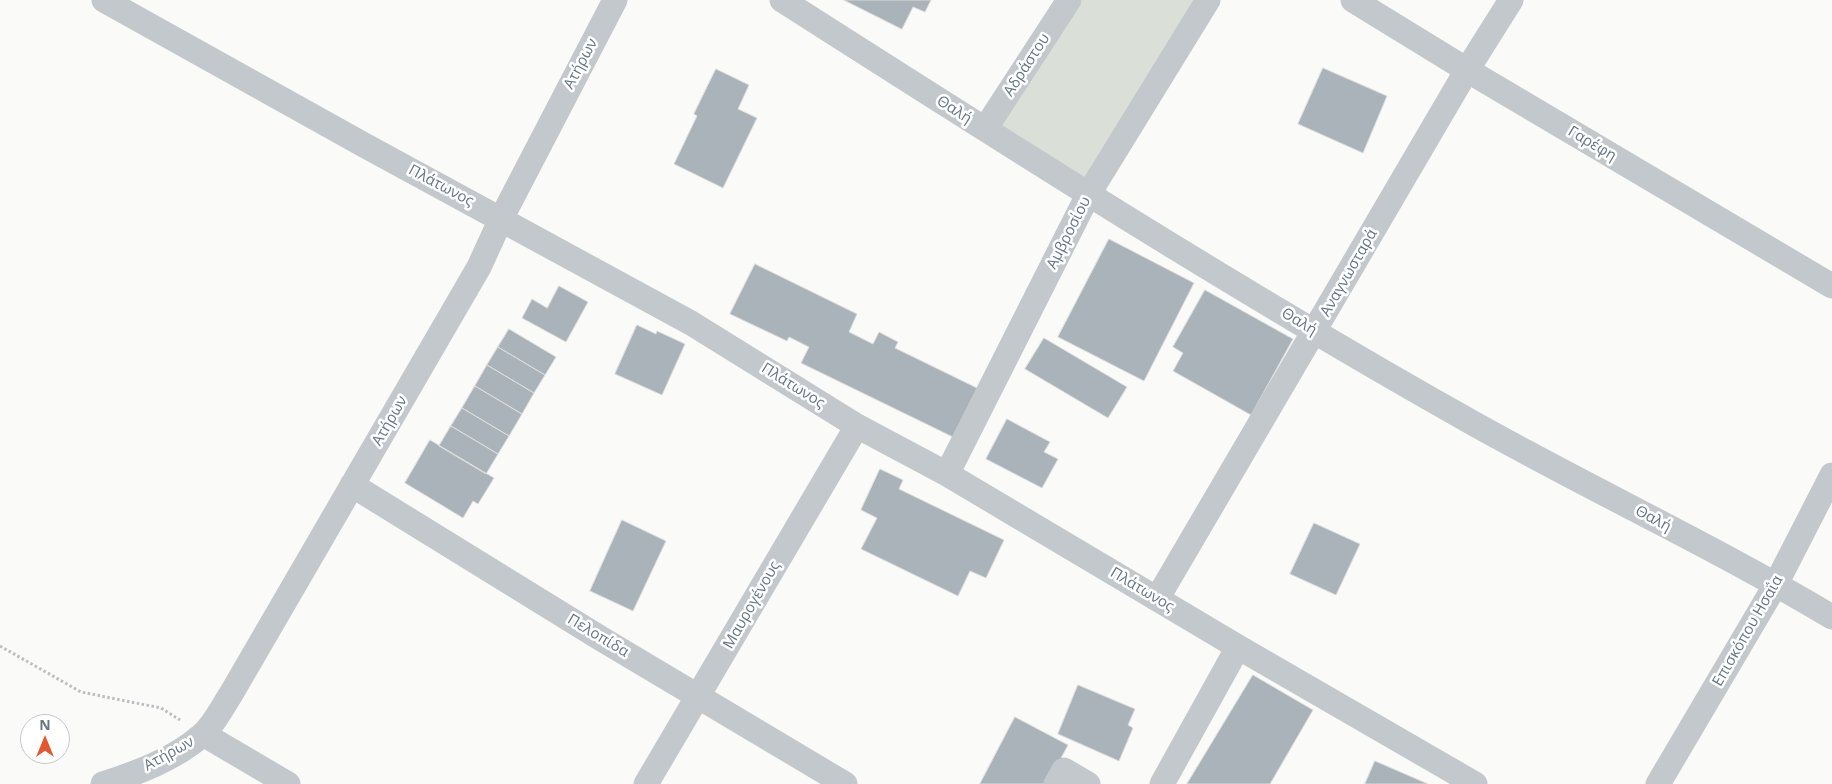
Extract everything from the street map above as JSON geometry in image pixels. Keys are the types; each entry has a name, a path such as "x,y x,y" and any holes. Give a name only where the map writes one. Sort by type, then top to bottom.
{"street":[{"name":"Πλάτωνος","path":"104,0 355,140 691,323 857,426 946,474 1238,647 1475,784"},
{"name":"Ατήρων","path":"103,784 128,776 171,756 203,734 236,686 479,267 501,219 614,0"},
{"name":"Θαλή","path":"782,0 1088,195 1314,332 1472,423 1776,584 1832,617"},
{"name":"Αδράστου","path":"985,129 1069,0"},
{"name":"Αμβροσίου","path":"946,474 1088,195 1208,0"},
{"name":"Γαρέφη","path":"1353,0 1467,70 1832,286"},
{"name":"Αναγνωσταρά","path":"1158,599 1467,70 1511,0"},
{"name":"Μαυρογένους","path":"646,784 857,426"},
{"name":"Επισκόπου Ησαΐα","path":"1658,784 1776,584 1832,475"},
{"name":"Πελοπίδα","path":"352,485 600,638 845,784"},
{"path":"1162,784 1238,647"},
{"path":"203,734 288,784"},
{"path":"1056,784 1064,770 1088,784"}],"path":[{"path":"0,646 81,692 161,708 203,734"}],"shaded area":[{"path":"1079,0 1195,0 1084,181 999,128"}],"building":[{"path":"844,0 931,0 925,12 913,7 902,29"},
{"path":"1323,68 1387,96 1363,153 1298,124"},
{"path":"716,69 749,85 738,109 757,118 723,188 674,164 697,116 694,114"},
{"path":"1109,239 1194,283 1144,381 1058,337"},
{"path":"755,264 857,314 849,332 873,344 879,332 898,342 895,348 979,389 955,438 801,363 809,347 789,337 787,341 730,314"},
{"path":"559,286 588,302 566,342 522,318 532,299 547,308"},
{"path":"1205,290 1293,339 1251,415 1173,371 1183,353 1173,347"},
{"path":"637,325 656,334 657,331 685,344 662,395 615,374"},
{"path":"509,329 556,357 545,375 498,347"},
{"path":"1044,338 1127,387 1108,418 1025,369"},
{"path":"498,347 545,375 534,393 487,365"},
{"path":"487,365 534,393 522,414 475,386"},
{"path":"475,386 522,414 509,436 462,408"},
{"path":"462,408 509,436 498,454 451,426"},
{"path":"1007,419 1050,442 1044,452 1058,459 1042,488 986,459"},
{"path":"451,426 498,454 486,474 439,446"},
{"path":"430,440 494,478 478,504 473,501 463,518 405,483"},
{"path":"880,469 903,480 899,489 1004,540 986,578 970,571 958,596 861,549 877,518 861,510"},
{"path":"622,520 666,541 633,611 590,591"},
{"path":"1314,523 1360,544 1336,595 1290,574"},
{"path":"1253,675 1313,710 1270,784 1187,784"},
{"path":"1078,685 1135,709 1128,725 1133,728 1119,761 1058,734"},
{"path":"1015,717 1068,745 1047,784 980,784"},
{"path":"1375,761 1428,784 1365,784"}]}
